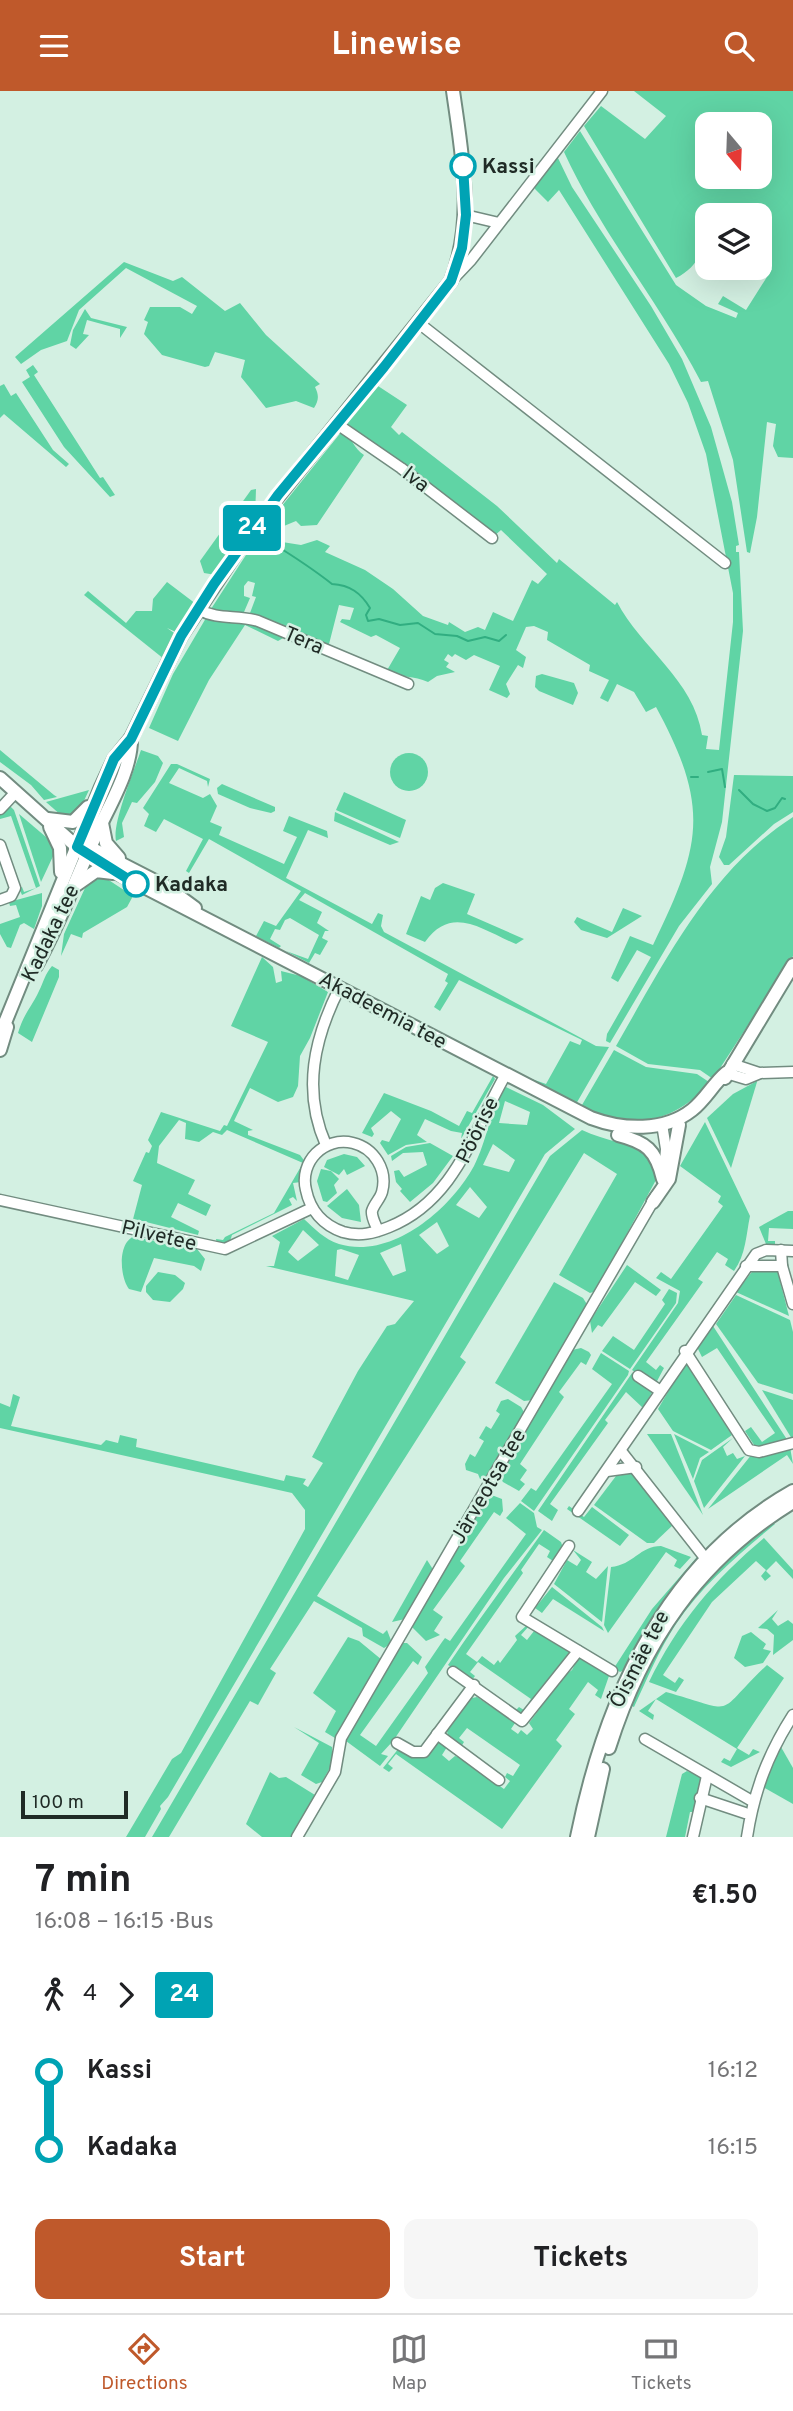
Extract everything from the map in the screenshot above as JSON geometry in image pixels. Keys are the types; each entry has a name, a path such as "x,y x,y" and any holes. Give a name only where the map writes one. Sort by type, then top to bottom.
{"main road":[{"path":"451,281 462,248 466,215 464,171 453,91"},
{"name":"Kadaka tee","path":"0,1035 83,848 101,787 114,759 131,739 165,665 198,608 251,529 451,281"},
{"name":"Kadaka tee","path":"83,848 102,820 131,751 131,739"},
{"path":"114,759 122,767 122,772"},
{"name":"Akadeemia tee","path":"0,778 44,818 83,848 123,871 165,886 212,920 554,1100 605,1123 662,1127"},
{"path":"44,818 61,823 73,822 85,813 101,787"},
{"path":"44,818 61,848 66,886 96,871 123,871"},
{"path":"102,820 110,851 123,871"},
{"name":"Kadaka tee","path":"0,1051 11,1015 66,886"},
{"path":"662,1127 679,1125 713,1099 793,965"},
{"path":"662,1127 693,1109 729,1069"},
{"name":"Akadeemia tee","path":"554,1100 588,1125 618,1135 662,1127"},
{"path":"653,1202 669,1179 679,1125"},
{"path":"618,1135 651,1148 659,1161 663,1179"},
{"name":"Õismäe tee","path":"577,1837 606,1730 625,1679 666,1605 747,1523 793,1491"},
{"name":"Õismäe tee","path":"588,1837 601,1776 633,1683 670,1616 709,1564 793,1502"}],"street":[{"name":"Kadaka tee","path":"451,281 602,91"},
{"path":"466,215 499,223"},
{"path":"419,324 725,563"},
{"name":"Iva","path":"337,424 492,538"},
{"name":"Tera","path":"198,608 225,619 245,617 258,621 408,684"},
{"path":"0,809 16,792"},
{"path":"0,845 15,888 11,896 0,900"},
{"path":"326,1145 315,1111 312,1068 340,987"},
{"path":"729,1069 759,1073 793,1072"},
{"name":"Pöörise","path":"312,1208 327,1224 344,1232 365,1235 416,1212 449,1182 464,1159 487,1105 506,1074"},
{"name":"Järveotsa tee","path":"297,1837 335,1772 341,1738 653,1202 663,1179 666,1149 662,1127"},
{"path":"312,1208 304,1184 305,1173 314,1155 326,1145 347,1142 362,1146 380,1165 383,1189 372,1214 378,1231"},
{"name":"Pilvetee","path":"0,1200 225,1249 312,1208"},
{"path":"781,1250 782,1266 793,1304"},
{"path":"578,1511 621,1451 685,1351 746,1266 756,1254 793,1251"},
{"path":"746,1266 782,1266"},
{"path":"685,1351 749,1450 758,1452 793,1443"},
{"path":"638,1376 659,1390"},
{"path":"621,1451 709,1564"},
{"path":"607,1471 636,1467"},
{"path":"668,1533 678,1524"},
{"path":"569,1546 522,1617 612,1671"},
{"path":"453,1672 522,1721 579,1651"},
{"path":"397,1744 413,1752 424,1752 474,1685"},
{"path":"747,1837 752,1801 765,1763 793,1715"},
{"path":"437,1734 499,1780"},
{"path":"645,1739 752,1801"},
{"path":"693,1837 707,1776"},
{"path":"701,1798 745,1813"}],"green space":[{"path":"634,91 793,91 793,458 778,457 773,446 776,424 767,422 757,517 750,553 747,552 733,460 708,381 701,382 595,211 564,152 580,131 676,285 706,306 736,318 738,313 718,304 723,296 746,310 765,280 772,280 772,203 695,203 695,262 676,278 584,126 601,106 645,139 666,116"},
{"path":"557,156 572,187 651,306 682,359 711,427 732,502 739,545 736,546 736,552 739,552 743,631 722,822 710,867 712,884 679,926 610,1043 606,1041 607,1034 651,957 637,950 618,982 611,978 630,936 653,945 690,853 692,801 674,742 656,707 646,712 634,692 617,684 608,702 600,698 609,680 589,671 590,665 547,640 548,632 534,626 526,627 516,650 526,657 523,668 518,665 506,684 510,694 507,698 489,690 500,666 474,655 466,660 455,654 452,657 448,654 444,660 449,663 446,667 455,672 437,676 428,682 386,672 400,648 376,635 371,637 340,622 342,619 350,620 354,608 339,605 328,648 250,613 256,597 252,596 255,583 248,581 244,586 244,596 250,598 244,612 217,613 211,609 257,538 301,545 317,540 330,546 325,552 365,570 393,589 423,616 448,625 449,622 465,632 478,627 485,630 493,612 513,621 532,580 538,584 547,574 501,530 493,537 347,426 348,421 378,386 407,405 391,427 399,435 402,432 497,506 557,563 559,559 615,605 617,602 627,619 689,697 702,735 708,736 706,749 719,750 733,622 733,593 706,454 688,403 669,364 559,190 548,202 535,189 535,184"},
{"path":"124,262 173,281 182,277 225,311 240,303 266,335 320,384 315,387 318,397 314,408 296,401 266,408 241,377 245,360 215,352 209,366 205,367 162,355 144,334 148,322 144,320 150,307 180,307 192,314 197,306 126,268 79,310 67,341 41,350 21,364 15,357"},
{"path":"85,309 91,318 127,327 120,338 120,329 87,320 83,334 89,335 76,349 70,345 73,330"},
{"path":"33,365 38,372 34,375 100,478 103,477 115,495 110,497 64,447 22,382 30,377 26,370"},
{"path":"4,384 11,396 16,393 53,450 69,464 66,467 4,414 0,418 0,386"},
{"path":"342,431 364,455 317,525 301,526 296,521 267,533 261,532"},
{"path":"256,489 255,518 216,575 204,573 200,561 251,490"},
{"path":"167,582 196,604 178,633 167,628 177,635 164,659 84,595 88,591 126,623 136,611 152,611 153,599"},
{"path":"206,618 221,622 245,620 285,637 278,641 245,625 209,680 178,741 149,728 173,674"},
{"path":"542,674 574,683 578,693 573,705 535,687 536,676"},
{"path":"0,750 57,797 44,800 31,785 0,762"},
{"path":"141,750 158,756 163,763 155,782 137,803 132,802 122,823 124,837 116,841 120,810"},
{"path":"409,753 422,759 428,772 422,785 409,791 396,785 390,772 396,759"},
{"path":"171,764 177,764 210,779 208,787 207,781 179,768 169,783 203,798 210,794 217,806 210,822 222,827 219,835 284,864 297,837 283,831 289,816 327,831 328,838 308,830 286,878 372,924 378,913 383,915 381,926 384,932 596,1046 609,1047 576,1104 529,1078 546,1084 570,1041 580,1045 582,1040 459,980 440,1011 434,1007 448,983 445,981 448,974 305,893 299,900 322,912 317,923 329,931 325,931 322,938 328,941 320,955 315,953 309,963 286,951 308,959 319,935 290,918 285,920 280,930 275,929 270,939 281,946 279,948 256,936 264,921 276,926 301,891 209,839 189,873 186,871 203,839 164,819 156,832 144,826 149,814 143,808"},
{"path":"734,775 793,776 793,812 774,824 729,865 724,865 719,857 726,837"},
{"path":"222,784 275,807 275,811 271,813 250,808 218,794 217,788"},
{"path":"89,790 82,805 71,816 62,816 46,802"},
{"path":"344,792 406,820 400,838 336,810"},
{"path":"8,804 14,810 40,886 36,888 11,816 0,819 0,813"},
{"path":"335,812 399,842 390,845 334,821"},
{"path":"19,814 46,837 55,852 41,882"},
{"path":"793,817 793,956 713,1079 700,1070 648,1064 616,1046 671,951 713,891 763,839"},
{"path":"104,877 133,896 127,907 83,933 82,938 71,934 61,956 64,934 85,888 90,882"},
{"path":"443,883 475,894 467,914 524,939 516,944 479,927 457,922 446,924 425,942 406,934 421,896 430,900 435,888"},
{"path":"22,887 24,892 36,888 22,895 19,888"},
{"path":"42,893 42,906 34,929 24,923 20,925 11,948 7,947 0,934 0,924 20,917 16,905 10,906 9,902"},
{"path":"623,908 642,916 607,938 581,930 574,922 577,917 612,932"},
{"path":"262,957 273,967 276,983 282,981 281,971 301,976 328,992 300,1056 298,1086 293,1097 278,1102 250,1088 234,1121 253,1130 248,1131 248,1135 300,1155 306,1163 301,1182 293,1183 297,1201 293,1197 289,1199 292,1205 232,1235 229,1244 217,1244 216,1239 223,1240 225,1237 274,1213 303,1163 227,1130 222,1135 213,1132 199,1142 185,1139 186,1123 179,1120 159,1146 157,1163 195,1180 188,1194 211,1205 206,1216 178,1203 171,1217 199,1231 198,1235 134,1219 132,1223 142,1185 133,1181 146,1152 149,1153 152,1146 148,1140 161,1112 220,1131 224,1125 227,1126 268,1042 231,1026"},
{"path":"52,966 59,970 59,977 32,1042 18,1033"},
{"path":"614,1050 646,1067 697,1074 709,1082 683,1106 650,1120 632,1122 598,1115 582,1105"},
{"path":"493,1076 495,1079 461,1139 462,1133 425,1119 417,1135 427,1142 406,1145 388,1155 380,1143 382,1140 389,1142 401,1119 391,1111 371,1128 374,1134 372,1137 362,1133 384,1093 431,1111 459,1126 467,1111 472,1113"},
{"path":"757,1081 731,1168 707,1118 733,1094"},
{"path":"506,1087 543,1105 575,1129 545,1154 168,1797 160,1806 161,1809 145,1837 126,1837 172,1759 181,1753 305,1529 305,1510 292,1493 0,1428 0,1403 10,1407 13,1394 20,1397 11,1426 101,1445 106,1440 118,1443 120,1435 137,1439 136,1447 284,1481 286,1475 306,1479 303,1484 308,1487 323,1463 312,1457 358,1371 387,1326 395,1324 414,1301 266,1266 274,1266 280,1242 272,1236 304,1219 334,1242 359,1247 379,1245 417,1227 450,1199 474,1166","holes":["505,1101 530,1112 527,1125 499,1123","493,1144 515,1160 509,1172 483,1165","470,1187 487,1207 479,1218 456,1205","437,1222 449,1246 437,1254 419,1235","303,1230 319,1245 298,1261 288,1252","401,1244 406,1271 393,1276 380,1253","337,1250 359,1255 348,1280 335,1276"]},
{"path":"705,1122 750,1216 745,1244 734,1271 725,1265 728,1259 717,1252 698,1279 703,1282 646,1362 656,1370 660,1365 664,1368 656,1383 653,1383 632,1370 678,1303 680,1291 656,1278 661,1272 671,1279 723,1206 718,1202 721,1196 680,1166"},
{"path":"582,1130 651,1154 657,1178 596,1291 590,1293 559,1275 617,1174 584,1153 460,1357 466,1362 317,1596 383,1634 387,1630 392,1643 384,1648 363,1636 362,1628 314,1601 270,1669 276,1673 258,1705 250,1701 169,1837 152,1837 550,1156"},
{"path":"430,1143 453,1156 433,1183 410,1202 400,1191 402,1189 396,1182 394,1171 399,1170 404,1177 427,1165 423,1152 403,1153 392,1161 391,1156 406,1147"},
{"path":"344,1154 357,1157 365,1166 347,1175 344,1169 339,1175 324,1167 327,1160"},
{"path":"321,1169 331,1171 339,1179 334,1185 337,1193 327,1202 323,1201 317,1181"},
{"path":"347,1189 359,1205 361,1222 342,1218 327,1206"},
{"path":"788,1211 793,1211 793,1229 769,1228 768,1241 775,1241 775,1244 766,1244 759,1227"},
{"path":"139,1235 140,1238 197,1249 205,1259 201,1271 194,1266 154,1258 141,1292 129,1289 123,1275 122,1258 127,1242"},
{"path":"627,1265 661,1290 656,1296 635,1282 602,1327 598,1325 592,1333 590,1321"},
{"path":"755,1268 777,1269 789,1316 736,1292"},
{"path":"158,1272 175,1275 185,1283 183,1289 170,1302 153,1300 146,1292 146,1286"},
{"path":"554,1282 583,1298 588,1306 533,1400 524,1401 495,1383"},
{"path":"669,1289 677,1293 676,1303 630,1369 602,1351 613,1336 634,1350 665,1304 662,1300"},
{"path":"736,1295 790,1320 793,1332 793,1394 758,1383 716,1324"},
{"path":"713,1326 788,1441 756,1448 745,1431 751,1427 762,1442 775,1433 717,1348 702,1357 697,1347"},
{"path":"581,1348 591,1355 586,1365 581,1362 559,1392 564,1397 520,1464 527,1470 520,1480 525,1484 519,1491 503,1482 499,1476 572,1350"},
{"path":"601,1353 629,1371 628,1375 534,1511 521,1501 531,1488 536,1491 612,1384 592,1369"},
{"path":"686,1357 697,1371 693,1374 732,1435 711,1450 673,1431 658,1409 672,1385 668,1383"},
{"path":"632,1373 654,1389 643,1408 626,1392 605,1420 608,1423 550,1504 558,1510 552,1521 538,1511"},
{"path":"762,1390 793,1400 793,1439 792,1439"},
{"path":"508,1399 521,1407 525,1414 487,1479 480,1479 478,1474 466,1470 465,1464 470,1454 475,1457 484,1441 479,1438 486,1426 491,1429 500,1414 496,1411 501,1401"},
{"path":"647,1434 671,1434 703,1515"},
{"path":"674,1434 709,1452 700,1458 693,1479"},
{"path":"733,1438 723,1447 727,1456 733,1453 737,1459 745,1456 704,1508 694,1481 702,1460"},
{"path":"790,1447 793,1464 787,1455 708,1509 752,1454"},
{"path":"633,1473 674,1524 654,1543 647,1543 594,1505 616,1476"},
{"path":"489,1494 502,1499 503,1511 500,1516 494,1512 460,1561 465,1566 433,1610 443,1617 434,1631 440,1635 426,1641 412,1627"},
{"path":"520,1503 534,1513 537,1527 542,1530 504,1578 393,1741 381,1754 388,1756 380,1766 346,1741 403,1643 407,1643 422,1657 418,1665 413,1661 360,1735 376,1746 428,1673 425,1667 442,1642 445,1638 450,1641 526,1534 506,1518"},
{"path":"569,1506 584,1517 592,1507 629,1535 620,1546 567,1509"},
{"path":"770,1523 775,1524 722,1571 686,1610 664,1644 634,1707 628,1704 666,1628 715,1569"},
{"path":"544,1530 561,1542 563,1548 553,1561 547,1557 550,1551 539,1544 521,1570 523,1573 466,1654 477,1662 482,1656 494,1665 498,1660 500,1663 517,1640 515,1636 527,1625 529,1626 521,1635 527,1640 538,1630 570,1652 523,1715 516,1710 519,1707 524,1710 531,1699 478,1662 470,1672 475,1676 472,1680 448,1665"},
{"path":"764,1538 793,1570 793,1579 776,1561 766,1571 771,1576 765,1581 761,1576 766,1570 756,1561 712,1602 663,1675 675,1683 679,1677 684,1680 676,1692 649,1682 672,1641 698,1604 729,1570"},
{"path":"661,1546 691,1557 680,1569 674,1566 677,1560 666,1552 608,1633 604,1625 611,1567 625,1563 647,1549"},
{"path":"573,1550 592,1562 586,1572 596,1579 608,1566 602,1622 554,1584 567,1560 577,1566 581,1560"},
{"path":"697,1557 698,1561 657,1612 624,1670 620,1672 614,1668 652,1609"},
{"path":"427,1560 434,1571 405,1619 392,1622"},
{"path":"552,1587 604,1631 553,1599 542,1613 535,1608"},
{"path":"778,1610 772,1619 778,1626 788,1620 793,1624 793,1640 773,1655 774,1635 767,1629 758,1628"},
{"path":"751,1632 766,1644 763,1649 771,1651 763,1663 745,1667 734,1658 742,1636"},
{"path":"348,1637 359,1641 382,1660 335,1738 325,1732 336,1711 313,1693"},
{"path":"583,1657 610,1673 601,1699 595,1695 598,1690 588,1682 569,1709 575,1714 556,1740 562,1746 502,1829 396,1754 388,1764 393,1768 389,1772 383,1768 399,1748 419,1757 440,1742 447,1747 442,1755 449,1761 455,1756 461,1758 504,1789 510,1781 505,1777 507,1773 513,1776 520,1765 467,1728 459,1738 464,1742 461,1747 448,1736 447,1731 472,1698 477,1697 515,1723 511,1729 518,1734 521,1730 527,1735 533,1729 529,1723 577,1660"},
{"path":"767,1665 784,1678 737,1748 749,1755 753,1749 760,1752 731,1767 721,1762 724,1758 730,1761 737,1749 656,1699 666,1692 706,1704 724,1706"},
{"path":"656,1699 648,1711 654,1715 653,1720 639,1711"},
{"path":"294,1727 332,1747 332,1764 322,1782 316,1784 301,1775 319,1743"},
{"path":"781,1747 793,1768 793,1804 763,1787"},
{"path":"687,1771 702,1777 695,1812 690,1812 685,1837 666,1837 682,1774"},
{"path":"270,1772 279,1778 286,1777 315,1795 293,1837 262,1837 246,1824"}],"waterway":[{"path":"272,543 332,584 350,588 359,594 370,608 366,615 368,621 379,619 400,625 418,623 435,634 457,636 468,641 485,637 499,641 506,635"},
{"path":"708,772 722,769 725,787"},
{"path":"691,777 698,777"},
{"path":"739,790 753,804 767,811 775,808 782,798 785,799"}],"bus line":[{"name":"24","path":"136,884 77,847 101,787 114,759 131,739 181,636 251,529 402,346 451,281 462,248 466,215 463,166"}],"place":[{"name":"Kassi","path":"463,166"},
{"name":"Kadaka","path":"136,884"}]}
